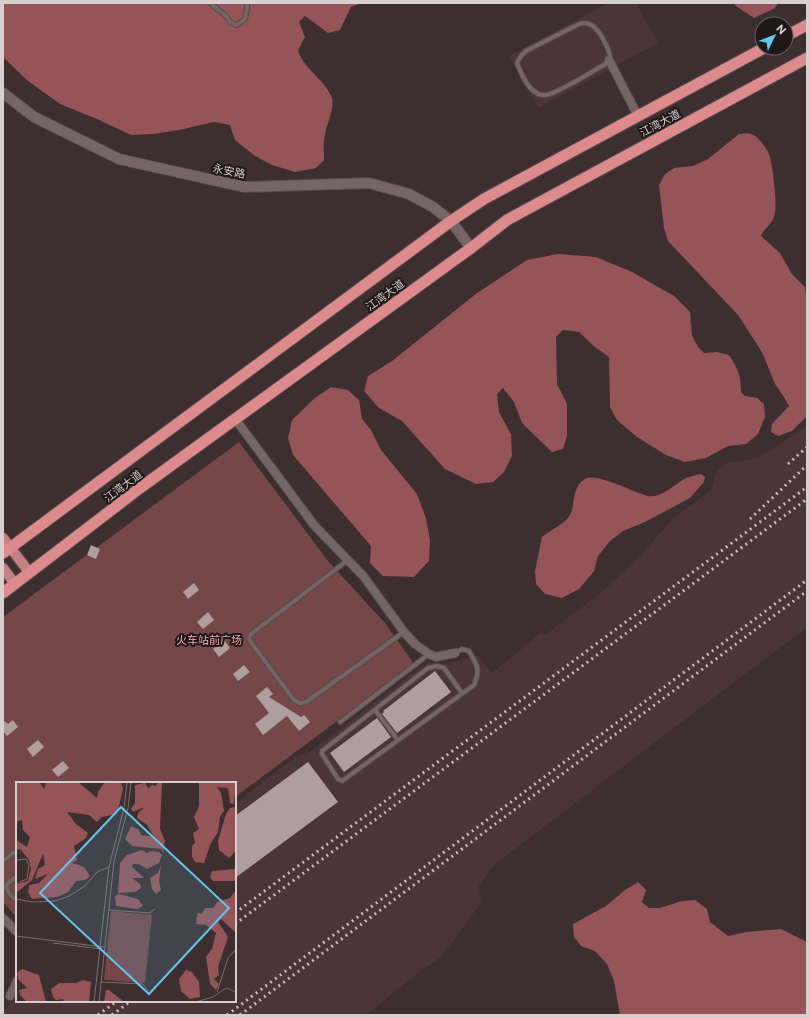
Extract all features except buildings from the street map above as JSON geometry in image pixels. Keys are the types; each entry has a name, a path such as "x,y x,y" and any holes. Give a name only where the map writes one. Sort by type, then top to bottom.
{"highway":[{"path":"794,32 807,25"},
{"name":"江湾大道","path":"6,550 451,221 484,199 754,53"},
{"name":"江湾大道","path":"3,593 140,488 236,420 507,220 807,58"}],"main road":[{"path":"3,538 6,550 30,572"},
{"path":"3,568 15,584"}],"street":[{"path":"609,60 638,116"},
{"name":"永安路","path":"3,93 34,117 119,160 244,187 369,183 408,194 433,207 451,221 471,248"},
{"path":"236,420 314,525 364,577 404,632 415,644 436,657 455,653"},
{"path":"3,918 16,930"},
{"path":"10,996 16,983"}],"lane":[{"path":"210,3 225,15 231,23 238,25 245,19 247,3"},
{"path":"585,23 590,24 597,29 610,55 609,60 604,65 585,76 555,92 545,95 538,94 532,90 520,70 518,63 520,56 526,51 579,24 585,23"},
{"path":"348,560 251,634 249,638 294,700 300,703 306,702 404,632"},
{"path":"455,653 462,649 469,651 476,664 479,675 474,685 342,781 338,780 322,754 322,751 428,668 438,666 444,668 462,693"},
{"path":"340,722 429,654"},
{"path":"375,710 398,740"},
{"path":"3,861 16,851"},
{"path":"16,877 6,884 6,888 12,897 16,899"}],"shaded area":[{"path":"3,3 362,3 351,7 340,30 328,33 305,16 299,22 305,37 298,50 309,69 324,85 333,102 324,138 324,160 316,168 295,172 272,165 255,156 235,140 230,125 214,122 154,134 131,135 60,104 28,81 3,57"},
{"path":"608,3 636,3 658,43 538,108 509,56"},
{"path":"734,3 778,3 775,8 758,16 754,16 754,18"},
{"path":"739,134 750,134 757,137 765,147 770,157 774,185 775,213 773,220 761,236 780,253 792,274 805,287 807,303 807,416 792,431 778,436 771,432 772,424 789,406 775,384 762,352 738,315 668,241 664,228 659,185 665,174 674,168 693,166 708,159"},
{"path":"558,254 596,257 632,272 674,296 690,312 692,336 698,347 704,353 717,352 729,355 738,372 741,392 745,396 757,398 764,404 765,417 758,434 746,444 728,446 706,458 685,462 666,455 637,437 617,420 610,407 609,357 595,347 579,332 563,330 556,337 557,384 567,404 567,436 563,449 552,452 522,423 514,402 503,388 497,394 499,412 511,434 512,456 504,472 493,482 476,484 445,469 402,421 379,408 364,391 368,376 392,361 477,293 527,260"},
{"path":"331,387 348,390 359,400 362,419 371,430 381,450 417,494 426,518 430,540 429,561 414,577 383,576 370,563 371,546 293,455 288,438 292,420 315,398"},
{"path":"807,426 807,628 494,865 479,886 481,903 441,957 419,972 370,1012 364,1015 3,1015 3,1010 16,999 16,1002 236,1002 236,802 297,756 311,751 428,662 443,664 477,656 492,673 542,632 545,635 602,592 640,556 672,519 711,490 717,471 726,463 758,458"},
{"path":"701,474 705,477 704,482 690,498 645,522 623,531 610,541 598,556 594,571 579,589 562,598 545,594 536,584 535,571 542,537 567,519 572,509 577,488 585,479 598,478 648,496 653,496 663,493 686,478"},
{"path":"638,882 646,890 642,902 649,908 659,908 682,901 695,900 707,909 710,922 728,936 746,932 781,929 807,942 807,1015 620,1015 614,981 607,964 595,951 581,946 574,937 573,924 606,906 625,890"}],"green space":[{"name":"火车站前广场","path":"239,442 328,561 385,623 414,664 236,796 236,782 16,782 16,917 3,902 3,617"}],"railway":[{"path":"788,464 807,447"},
{"path":"750,519 807,465"},
{"path":"236,912 807,487"},
{"path":"236,923 807,499"},
{"path":"227,1015 807,580"},
{"path":"240,1015 807,591"},
{"path":"98,1015 116,1002"},
{"path":"112,1015 130,1002"}]}
